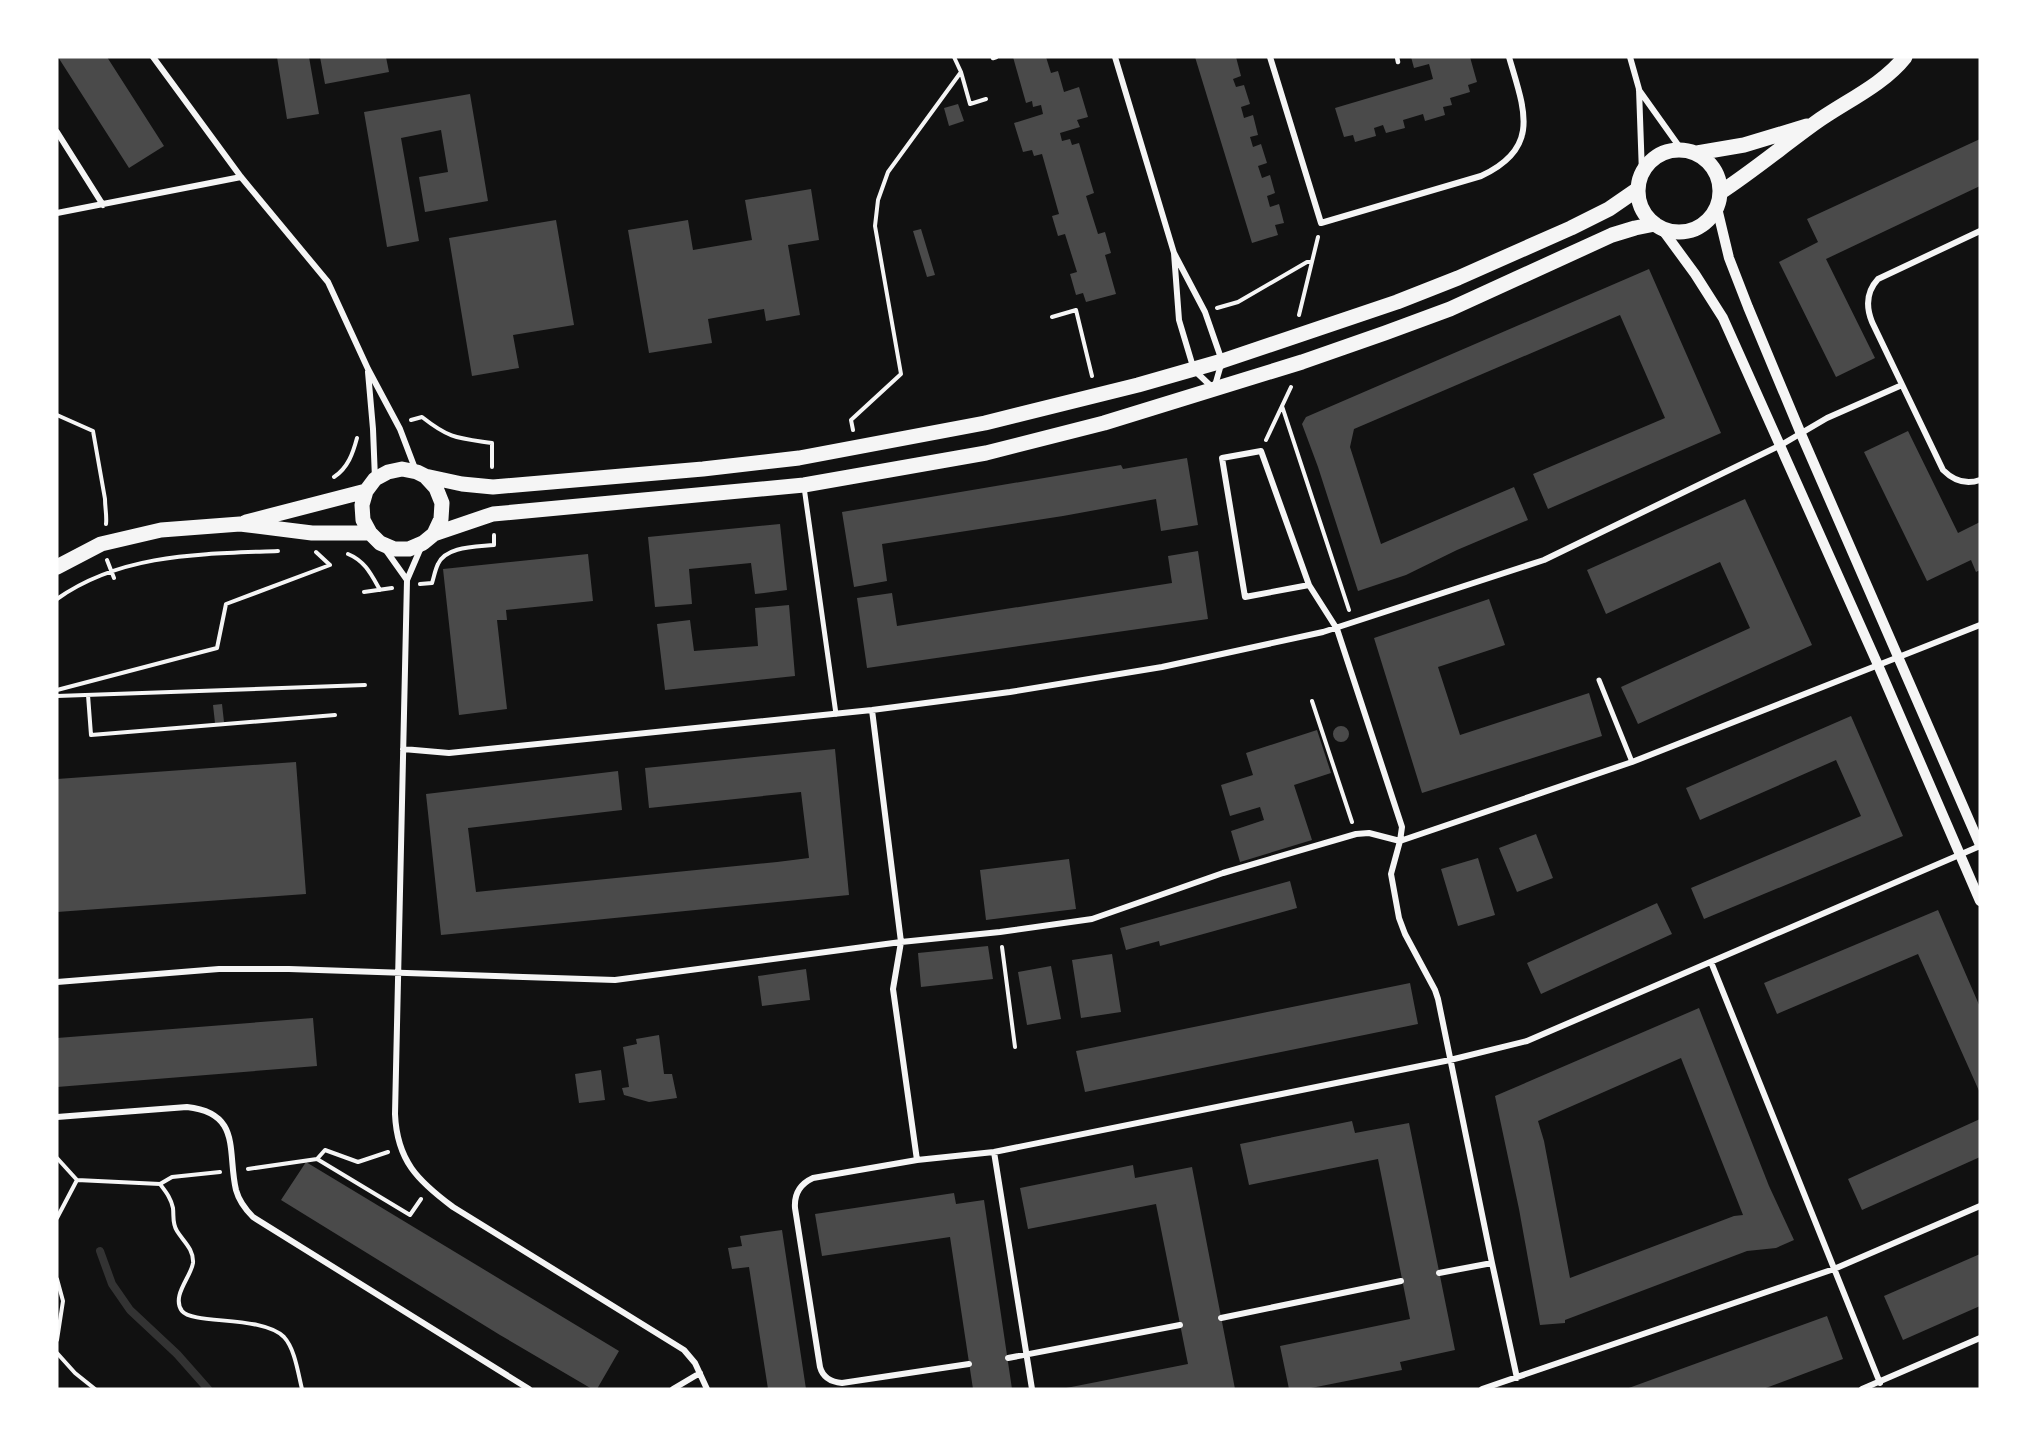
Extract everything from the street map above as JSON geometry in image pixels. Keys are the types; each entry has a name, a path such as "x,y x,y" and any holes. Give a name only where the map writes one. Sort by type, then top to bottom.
{"main road":[{"path":"1721,192 1755,170 1815,123 1867,90 1905,57"},
{"path":"1697,153 1744,145 1815,123"},
{"path":"1681,149 1697,153 1710,162 1718,176 1721,192 1717,208 1707,221 1694,230 1678,232 1659,226 1645,215 1639,205 1638,189 1641,174 1651,160 1665,152 1681,149"},
{"path":"240,524 370,485 387,471 402,469 462,484 493,486 703,469 789,459 986,423 1194,370 1397,302 1458,278 1609,209 1638,189"},
{"path":"57,567 102,544 161,530 240,524 375,538 394,549 409,549 429,538 493,514 804,485 986,453 1104,423 1385,333 1450,309 1612,234 1635,228 1659,226"},
{"path":"421,474 436,488 442,503 441,519 429,538"},
{"path":"370,485 362,505 363,520 375,538"}],"street":[{"path":"153,57 241,177 328,282 368,369 421,474"},
{"path":"1115,57 1174,253 1205,312 1222,361 1214,389 1194,370 1179,320 1174,253"},
{"path":"1270,57 1321,223 1481,176 1500,168 1513,155 1522,138 1524,115 1509,57"},
{"path":"1630,57 1639,89 1641,174"},
{"path":"1639,89 1681,149"},
{"path":"57,132 103,205"},
{"path":"57,213 241,177"},
{"path":"969,1364 842,1383 830,1381 825,1377 820,1367 794,1200 806,1181 917,1160 994,1152 1450,1060 1536,1038 1980,845 1801,434 1729,258 1717,208"},
{"path":"1659,226 1695,274 1723,318 1878,665 1980,901"},
{"path":"1980,231 1878,279 1872,287 1868,301 1869,314 1943,470 1961,482 1969,483 1980,480"},
{"path":"368,369 373,429 370,485"},
{"path":"403,749 450,753 872,710 1010,692 1162,667 1337,629 1544,560 1781,445 1827,418 1902,385"},
{"path":"1309,585 1245,597 1222,458 1261,451 1309,585 1337,629 1402,827 1391,874 1399,918 1435,990 1517,1378"},
{"path":"804,485 836,714"},
{"path":"375,538 407,580"},
{"path":"429,538 407,580 396,1114 396,1131 400,1147 410,1166 428,1188 453,1207 684,1350 700,1373 707,1389"},
{"path":"57,982 219,969 615,980 901,942 1092,920 1223,873 1356,834 1369,833 1400,841 1632,762 1980,625"},
{"path":"1599,680 1632,762"},
{"path":"872,710 901,942 893,989 917,1160"},
{"path":"1711,962 1880,1383"},
{"path":"57,1117 187,1107 202,1108 216,1117 226,1128 232,1143 236,1190 244,1208 253,1217 529,1389"},
{"path":"994,1152 1032,1389"},
{"path":"1482,1389 1834,1269 1980,1206"},
{"path":"1438,1274 1491,1263"},
{"path":"1221,1318 1401,1281"},
{"path":"1008,1358 1180,1325"},
{"path":"1862,1389 1980,1338"},
{"path":"674,1389 700,1373"}],"path":[{"path":"954,57 970,104 986,99"},
{"path":"855,437 851,420 901,374 875,226 878,200 888,172 960,72"},
{"path":"1205,312 1238,302 1308,262 1312,262"},
{"path":"1052,317 1076,310 1097,395"},
{"path":"1282,406 1353,624"},
{"path":"57,415 93,431 107,517 102,544 114,578"},
{"path":"314,550 325,550"},
{"path":"57,599 111,572 154,559 278,551"},
{"path":"341,551 355,557 368,567 380,590"},
{"path":"57,696 365,685"},
{"path":"88,695 91,735 335,715"},
{"path":"1312,701 1356,834"},
{"path":"1000,932 1015,1047"},
{"path":"317,1159 325,1150 358,1162 400,1147"},
{"path":"57,1158 77,1180 160,1184 172,1177 317,1159 410,1215 428,1188"},
{"path":"57,1218 77,1180"},
{"path":"160,1184 169,1196 173,1209 173,1222 191,1252 193,1263 180,1296 183,1313 192,1317 234,1320 253,1324 283,1336 291,1348 302,1389"},
{"path":"57,1279 63,1301 57,1340"},
{"path":"57,1353 75,1373 95,1389"}],"building":[{"path":"58,57 107,57 164,146 129,168"},
{"path":"277,57 309,57 319,114 287,119"},
{"path":"320,57 386,57 389,72 325,84"},
{"path":"1013,57 1046,57 1051,73 1058,71 1064,92 1079,87 1088,117 1077,120 1080,127 1060,133 1062,141 1070,139 1072,145 1079,143 1094,193 1086,196 1098,234 1105,232 1111,253 1105,255 1116,294 1086,302 1083,293 1076,295 1070,274 1077,272 1065,234 1058,236 1052,216 1059,214 1042,154 1034,156 1032,150 1023,152 1014,123 1043,114 1041,105 1033,107 1032,101 1026,103"},
{"path":"1195,57 1236,57 1241,76 1233,79 1236,87 1244,85 1250,104 1241,107 1244,118 1253,115 1258,135 1250,137 1253,147 1261,144 1267,163 1258,166 1262,178 1270,175 1275,193 1267,196 1270,207 1279,204 1284,223 1275,225 1278,235 1252,243"},
{"path":"1411,57 1470,57 1477,82 1468,85 1470,92 1450,98 1452,105 1443,107 1445,115 1425,121 1423,114 1403,120 1405,128 1386,133 1383,125 1374,128 1376,136 1355,142 1353,135 1344,137 1335,108 1433,79 1429,64 1414,68"},
{"path":"470,94 488,201 425,212 419,177 448,172 441,130 401,138 419,241 387,247 364,112"},
{"path":"958,104 964,121 949,126 944,108"},
{"path":"1980,139 1980,186 1826,259 1875,358 1836,377 1779,262 1818,242 1807,219"},
{"path":"811,189 819,240 788,245 800,315 766,321 764,309 708,319 712,343 649,353 628,230 688,220 693,250 752,240 745,200"},
{"path":"556,220 574,325 513,335 519,368 472,376 449,238"},
{"path":"921,229 935,275 927,277 913,231"},
{"path":"1649,269 1721,433 1548,509 1533,474 1665,418 1620,315 1354,429 1350,447 1381,544 1514,487 1528,520 1457,550 1406,575 1358,591 1302,424 1306,417"},
{"path":"1908,431 1958,533 1980,522 1980,570 1976,572 1971,560 1927,581 1864,452"},
{"path":"1187,458 1198,525 1161,531 1156,499 882,544 887,581 854,587 842,512 1121,465 1123,469"},
{"path":"1745,499 1812,645 1638,724 1621,687 1750,628 1720,562 1606,614 1587,570"},
{"path":"780,524 787,590 755,594 751,563 689,569 692,604 655,607 648,537"},
{"path":"1198,551 1208,619 867,668 857,598 892,593 897,626 1172,583 1168,556"},
{"path":"588,554 593,601 506,610 507,620 497,620 507,709 459,715 443,569"},
{"path":"1489,599 1505,645 1438,667 1460,735 1589,693 1602,736 1422,793 1374,638"},
{"path":"789,605 795,676 665,690 657,624 690,620 694,651 758,646 755,608"},
{"path":"222,704 224,722 215,723 213,705"},
{"path":"1851,716 1903,836 1704,919 1691,888 1861,816 1836,760 1700,820 1686,788"},
{"path":"1338,726 1344,726 1349,734 1347,740 1338,742 1333,737 1333,731"},
{"path":"1317,730 1331,773 1294,785 1312,840 1240,862 1231,831 1264,820 1260,807 1230,816 1221,785 1253,775 1246,753"},
{"path":"835,749 849,895 441,935 426,794 618,771 622,810 468,828 476,892 777,862 809,858 801,792 649,808 645,768"},
{"path":"296,762 306,894 57,912 57,779"},
{"path":"1536,834 1553,878 1517,892 1499,848"},
{"path":"1478,858 1495,915 1458,926 1441,869"},
{"path":"1069,859 1076,909 986,920 980,870"},
{"path":"1290,881 1297,908 1160,946 1159,941 1126,950 1120,928"},
{"path":"1657,903 1672,934 1541,994 1527,963"},
{"path":"1938,910 1980,1007 1980,1093 1918,954 1777,1014 1764,983"},
{"path":"988,946 993,979 921,987 918,953"},
{"path":"1112,954 1121,1012 1081,1018 1072,960"},
{"path":"1051,966 1061,1019 1027,1025 1018,972"},
{"path":"806,969 810,1000 762,1006 758,976"},
{"path":"1410,983 1418,1024 1085,1092 1076,1051"},
{"path":"1699,1008 1769,1186 1794,1240 1776,1248 1747,1251 1565,1320 1565,1323 1540,1325 1495,1096","holes":["1681,1058 1743,1215 1734,1216 1570,1278 1544,1141 1538,1121"]},
{"path":"313,1018 317,1066 57,1087 57,1038"},
{"path":"659,1035 664,1074 672,1074 677,1098 649,1102 624,1095 622,1088 629,1087 623,1047 637,1044 636,1039"},
{"path":"601,1070 605,1100 579,1103 575,1074"},
{"path":"1980,1119 1980,1157 1862,1210 1848,1179"},
{"path":"1352,1121 1355,1133 1409,1123 1455,1350 1400,1362 1402,1370 1306,1389 1289,1389 1280,1346 1410,1319 1378,1159 1249,1185 1240,1144"},
{"path":"306,1162 619,1351 597,1389 592,1389 500,1335 281,1200"},
{"path":"1133,1165 1135,1178 1192,1167 1235,1389 1061,1389 1188,1364 1156,1204 1028,1229 1020,1188"},
{"path":"954,1193 956,1204 984,1200 1012,1389 973,1389 950,1237 822,1256 815,1214"},
{"path":"782,1230 806,1389 768,1389 749,1267 732,1269 728,1248 742,1246 740,1236"},
{"path":"1980,1254 1980,1306 1903,1340 1884,1296"},
{"path":"1827,1316 1843,1359 1763,1389 1626,1389"}],"waterway":[{"path":"100,1251 112,1284 130,1310 177,1354 208,1389"}]}
